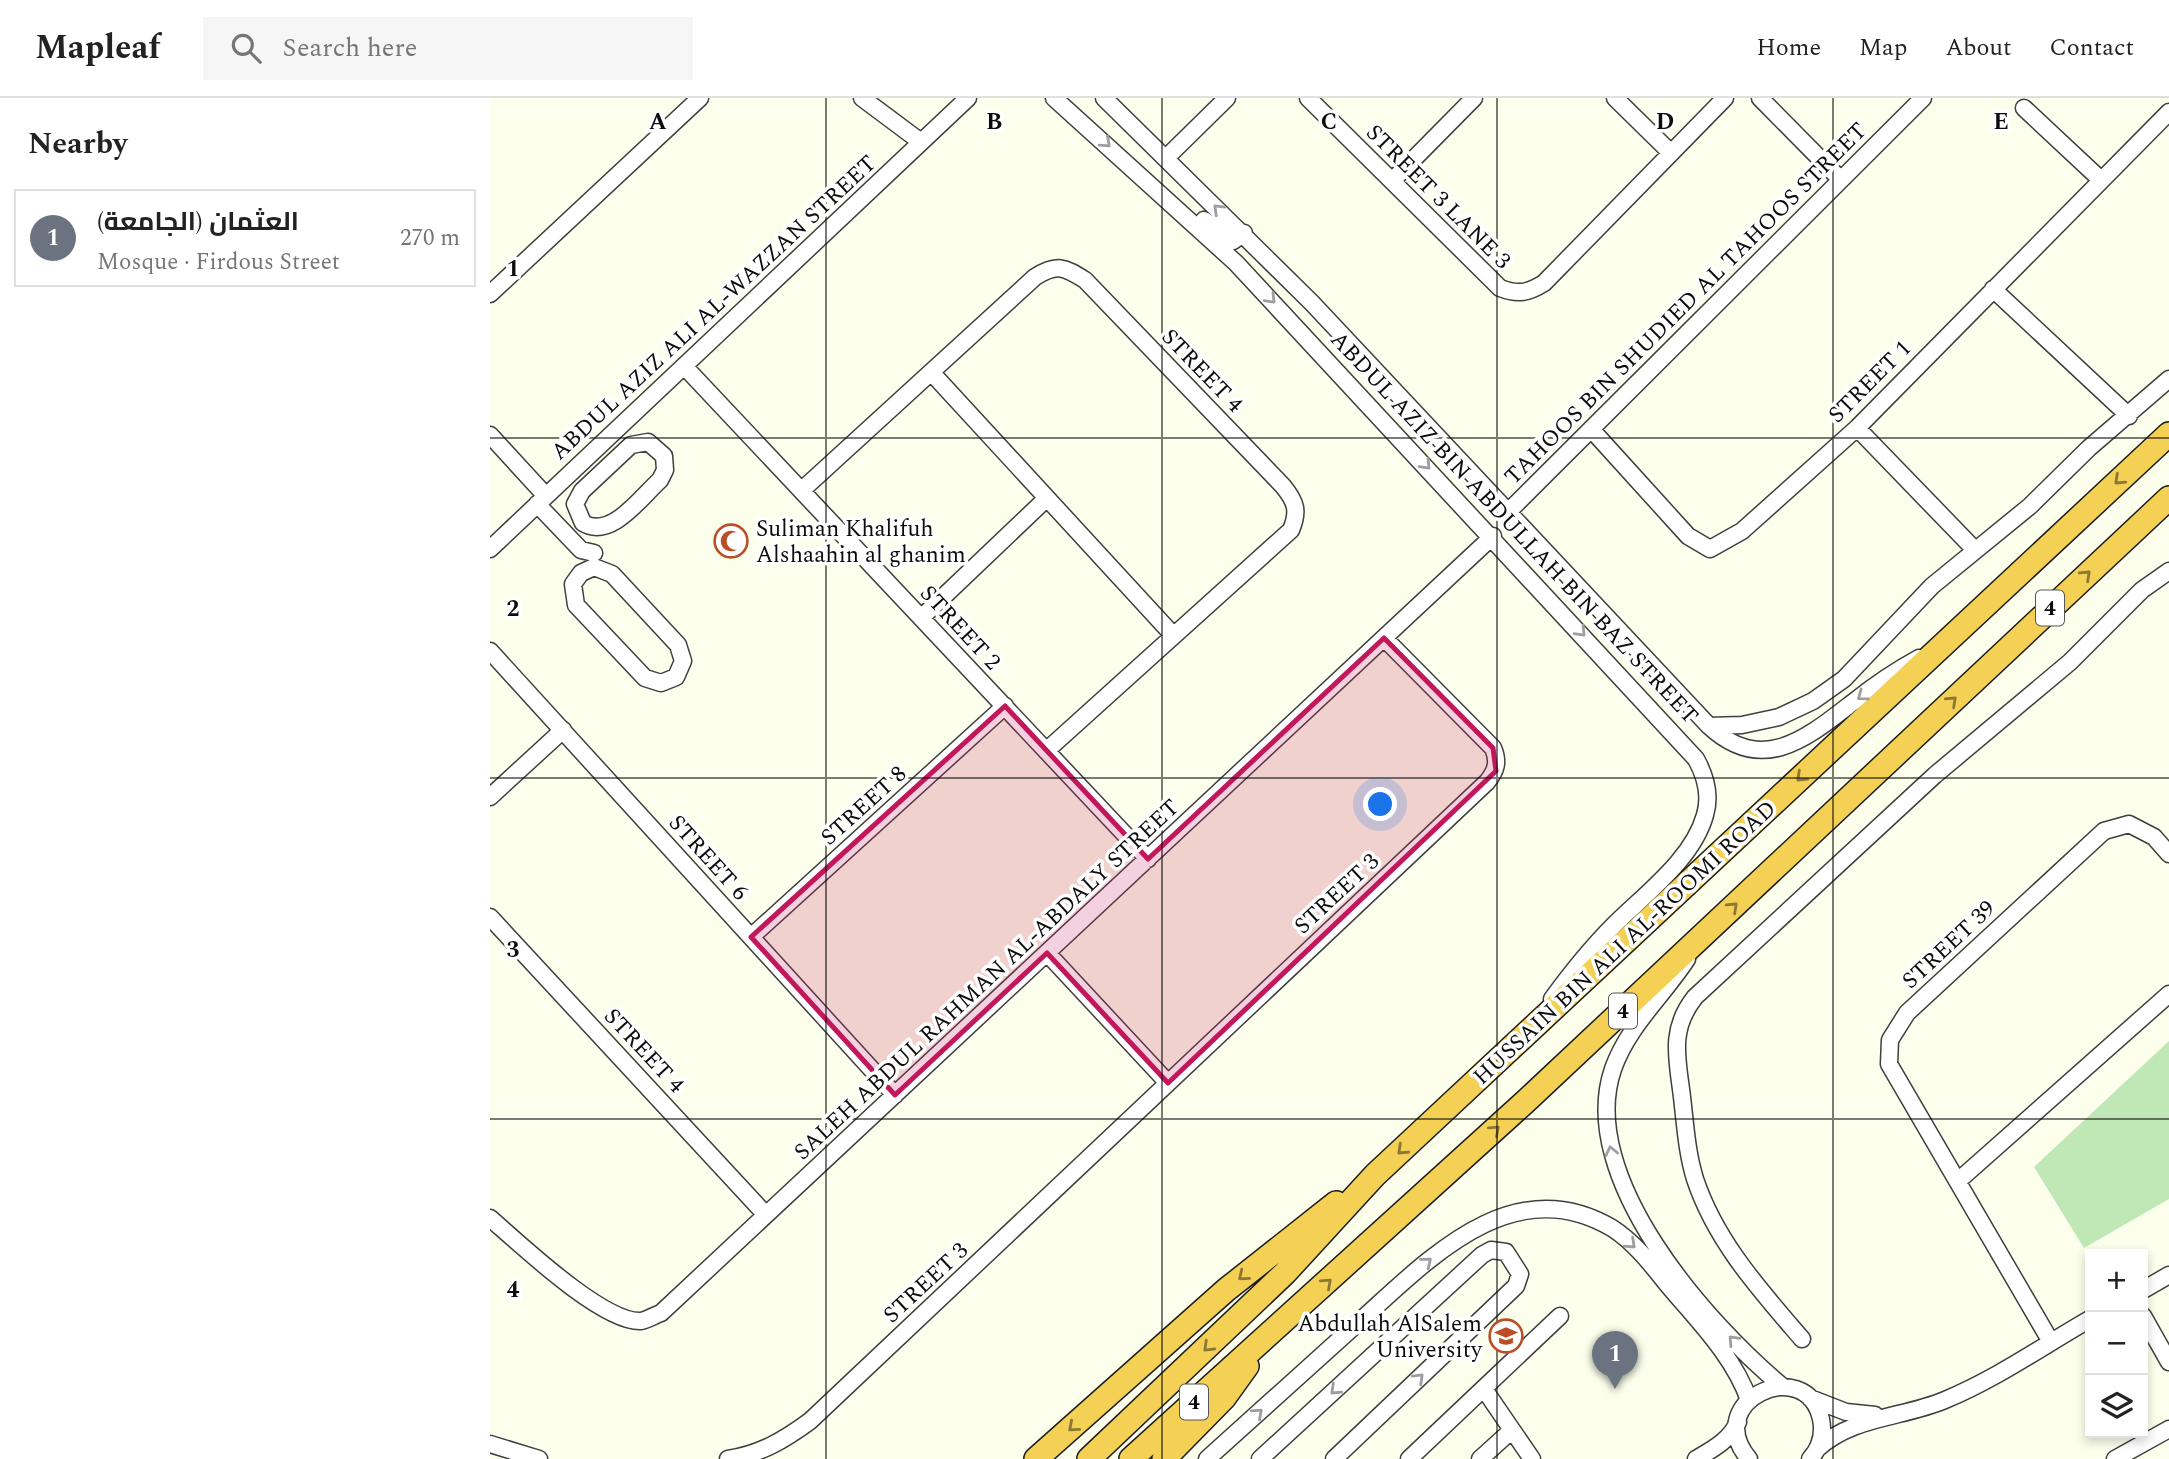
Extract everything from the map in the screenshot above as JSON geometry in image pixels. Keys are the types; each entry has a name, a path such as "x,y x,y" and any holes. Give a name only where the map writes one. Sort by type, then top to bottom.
{"highway":[{"name":"HUSSAIN BIN ALI AL-ROOMI ROAD","path":"1089,1459 1285,1273 1375,1175 2169,434"},
{"name":"4","path":"1131,1459 1525,1102 2169,498"},
{"path":"1035,1459 1226,1290 1375,1175"},
{"path":"1164,1459 1224,1398 1243,1372 1258,1344"}],"street":[{"path":"490,294 700,98"},
{"path":"862,98 922,142"},
{"name":"ABDUL AZIZ ALI AL-WAZZAN STREET","path":"490,549 968,98"},
{"name":"ABDUL AZIZ BIN ABDULLAH BIN BAZ STREET","path":"1054,98 1236,263 1686,746 1704,773 1708,788 1705,817 1687,849 1591,949 1532,1028"},
{"name":"ABDUL AZIZ BIN ABDULLAH BIN BAZ STREET","path":"1104,98 1244,233 1312,303 1709,726 1725,739 1759,750 1791,745 1819,728 1889,676 1940,646"},
{"path":"1166,158 1227,98"},
{"name":"STREET 3 LANE 3","path":"1308,98 1500,288 1521,293 1544,283 1725,98"},
{"path":"1391,181 1474,98"},
{"path":"1615,98 1670,152"},
{"path":"1760,98 1841,180"},
{"name":"TAHOOS BIN SHUDIED AL TAHOOS STREET","path":"1509,510 1923,98"},
{"path":"2024,108 2101,180"},
{"name":"STREET 1","path":"1591,429 1688,536 1710,549 1742,531 1857,428 2169,112"},
{"path":"1153,186 1171,192 1233,241 1244,233"},
{"path":"1236,263 1250,253 1256,256 1297,298 1312,303"},
{"name":"STREET 4","path":"802,490 1035,277 1050,267 1067,269 1085,280 1283,486 1294,499 1298,514 1291,530 1172,634 1046,751"},
{"path":"1993,289 2129,416"},
{"name":"STREET 2","path":"684,366 1148,859"},
{"path":"931,372 1172,634"},
{"path":"1709,726 1742,725 1770,719 1797,710 1821,696 1864,661 1932,586 2031,506 2089,448 2169,380"},
{"path":"629,417 655,445 665,463 660,480 614,522 596,528 578,517 578,496 631,445 641,441 655,445"},
{"path":"1857,428 1975,550"},
{"path":"490,435 581,550 594,560 612,574 678,645 683,661 676,677 661,683 645,678 576,605 572,591 576,578 594,560 596,528"},
{"path":"921,618 1047,498"},
{"name":"SALEH ABDUL RAHMAN AL-ABDALY STREET","path":"490,1218 579,1292 617,1316 641,1321 661,1313 1493,536"},
{"path":"1802,1339 1737,1261 1703,1199 1689,1156 1677,1057 1676,1036 1682,1015 1695,997 1935,775 2070,662 2142,590 2169,572"},
{"name":"STREET 3","path":"728,1459 779,1444 810,1422 1496,771 1493,748 1384,638"},
{"name":"STREET 6","path":"490,651 895,1095"},
{"name":"STREET 8","path":"751,937 1005,706"},
{"path":"490,797 562,730"},
{"name":"STREET 39","path":"2051,1342 1889,1064 1890,1040 1896,1026 2104,831 2129,824 2154,837 2169,854"},
{"name":"STREET 4","path":"490,917 766,1215"},
{"path":"1701,938 1621,1050 1609,1086 1608,1139 1616,1172 1640,1218 1667,1260 1732,1339 1783,1387 1846,1412 1888,1415"},
{"path":"1047,953 1168,1083"},
{"path":"1958,1181 2169,994"},
{"path":"1207,1459 1403,1283 1462,1234 1499,1217 1538,1210 1569,1212 1598,1221 1634,1246 1730,1361 1749,1400"},
{"path":"1260,1459 1482,1255 1491,1250 1506,1252 1520,1274 1516,1286 1334,1459"},
{"path":"2148,1287 2169,1275"},
{"path":"1409,1459 1560,1316"},
{"path":"1813,1456 1833,1437 1888,1415 1946,1399 2085,1322"},
{"path":"2148,1325 2169,1362"},
{"path":"1696,1459 1733,1433 1749,1400 1767,1389 1783,1387"},
{"path":"1483,1389 1532,1459"},
{"path":"1808,1397 1822,1421 1822,1436 1813,1456"},
{"path":"1738,1422 1739,1442 1749,1459"},
{"path":"2115,1459 2169,1429"},
{"path":"1480,1459 1512,1430"},
{"path":"490,1444 540,1459"}],"highlighted area":[{"path":"1384,638 1493,748 1496,771 1168,1083 1047,953 895,1095 751,937 1005,706 1148,859"}],"green space":[{"path":"2169,1041 2169,1199 2084,1248 2034,1167"}],"place":[{"name":"Suliman Khalifuh Alshaahin al ghanim","path":"731,541"},
{"name":"Abdullah AlSalem University","path":"1506,1336"},
{"name":"العثمان (الجامعة)","path":"1615,1389"}]}
